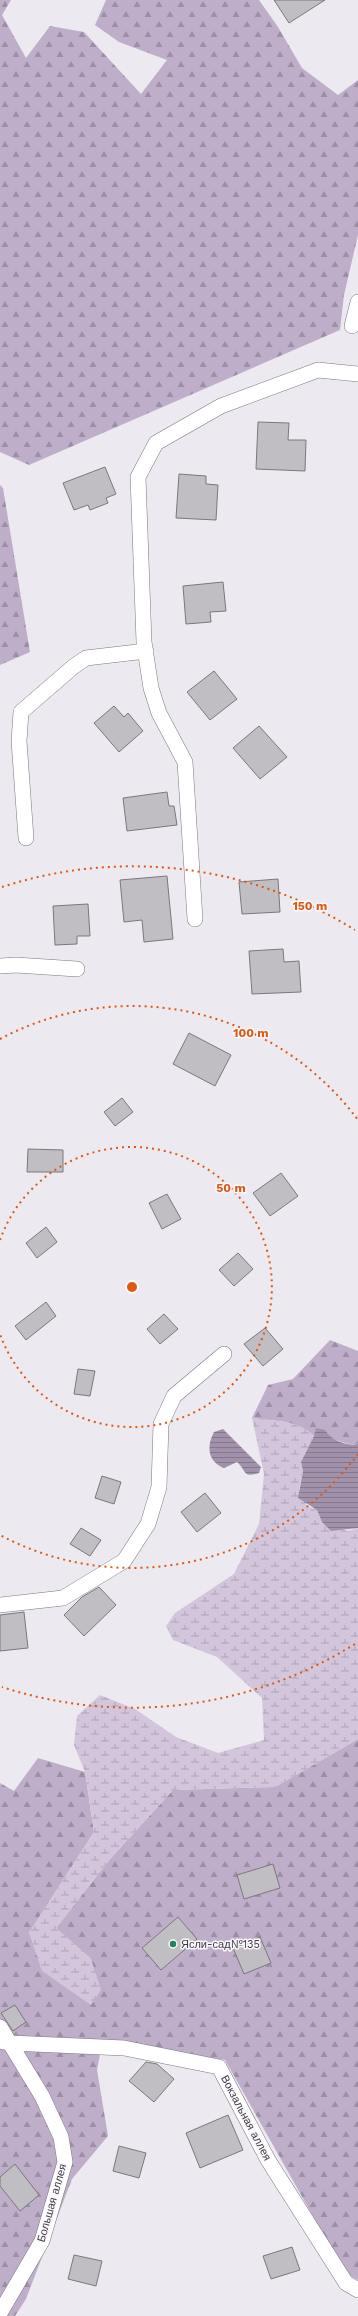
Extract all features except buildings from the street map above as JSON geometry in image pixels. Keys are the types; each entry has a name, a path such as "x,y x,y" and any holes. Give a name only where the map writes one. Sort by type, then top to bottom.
{"street":[{"path":"352,326 358,302"},
{"path":"195,919 185,762 159,713 151,688 146,651 138,477 156,443 221,406 318,370 358,374"},
{"path":"26,838 19,741 22,712 73,667 86,658 146,651"},
{"path":"0,966 16,965 77,970"},
{"path":"0,1606 63,1598 124,1561 148,1524 159,1487 161,1424 174,1396 224,1354"},
{"name":"Большая аллея","path":"0,2027 5,2042 42,2096 61,2136 65,2162 42,2241 0,2313"},
{"name":"Вокзальная аллея","path":"5,2042 124,2048 219,2067 272,2167 346,2283 358,2290"}],"green space":[{"path":"0,0 11,0 2,15 26,58 50,26 84,32 141,94 167,60 119,42 95,25 106,0 259,0 278,27 302,68 338,95 358,80 358,235 344,295 340,330 29,465 0,452"},
{"path":"0,485 3,488 30,652 0,665"},
{"path":"330,1340 358,1351 358,1443 355,1445 325,1437 314,1436 301,1427 285,1422 252,1418 268,1385 293,1379"},
{"path":"252,1418 293,1424 308,1431 314,1436 301,1462 303,1471 299,1489 307,1506 317,1510 322,1522 347,1531 358,1528 358,1739 275,1787 173,1790 110,1859 56,1928 91,1959 101,1990 91,2005 42,1971 29,1933 94,1832 85,1772 74,1745 77,1716 100,1695 135,1709 176,1737 218,1753 264,1740 262,1698 217,1657 173,1640 166,1626 175,1613 234,1574 259,1524 264,1474"},
{"path":"358,1739 358,2280 345,2273 225,2060 103,2039 97,2070 108,2136 72,2179 26,2299 15,2316 0,2316 0,1783 14,1791 38,1758 85,1772 94,1832 29,1933 91,1959 56,1928 110,1859 173,1790 275,1787"}],"shaded area":[{"path":"316,1428 325,1430 334,1439 346,1444 355,1445 358,1443 358,1528 331,1531 322,1522 317,1510 298,1498 303,1471 301,1462 314,1436"},
{"path":"223,1429 261,1467 259,1473 250,1475 245,1473 237,1462 224,1468 215,1462 209,1448 211,1438 214,1432"}],"place":[{"name":"Ясли-сад№135","path":"173,1944"}]}
